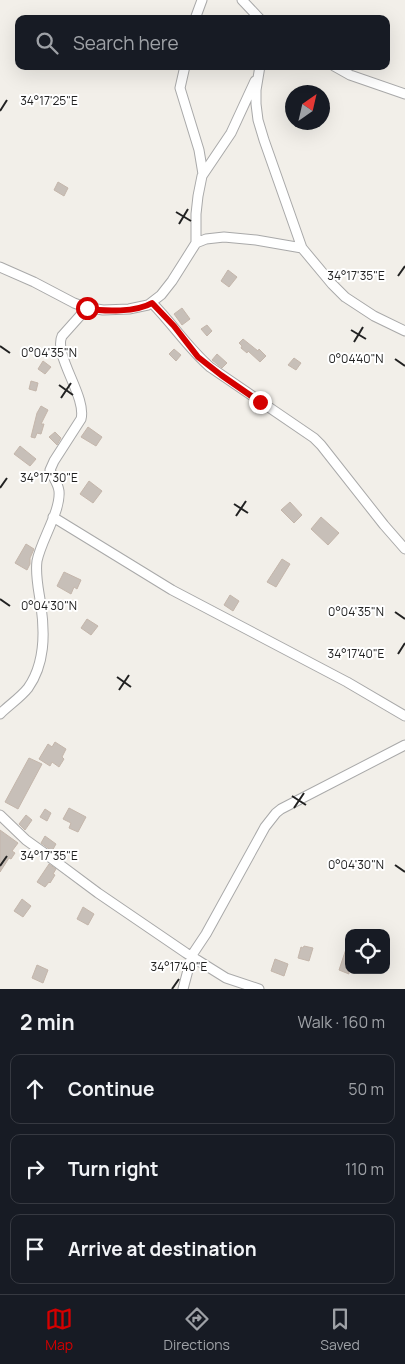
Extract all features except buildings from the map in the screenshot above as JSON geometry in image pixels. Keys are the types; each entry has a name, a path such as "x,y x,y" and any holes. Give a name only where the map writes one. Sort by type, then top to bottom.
{"street":[{"path":"196,15 202,0"},
{"path":"242,0 256,15"},
{"path":"184,70 180,88 199,150 203,174"},
{"path":"0,267 87,308 103,310 129,309 152,303 169,285 196,243 197,201 203,174 231,133 259,70"},
{"path":"259,70 256,104 258,120 302,248 345,297 374,316 405,332"},
{"path":"341,70 350,75 405,94"},
{"path":"196,243 206,239 224,237 271,242 302,248"},
{"path":"152,303 174,326 198,357 314,438 405,549"},
{"path":"0,714 28,687 41,657 43,630 36,572 42,544 59,496 57,484 50,470 81,419 82,414 81,404 62,354 60,340 87,308"},
{"path":"53,517 172,590 339,678 405,716"},
{"path":"183,989 192,956 265,827 276,813 405,745"},
{"path":"0,815 26,840 192,956 226,978 259,989"}],"route":[{"path":"87,308 103,310 129,309 152,303 174,326 198,357 260,402"}]}
